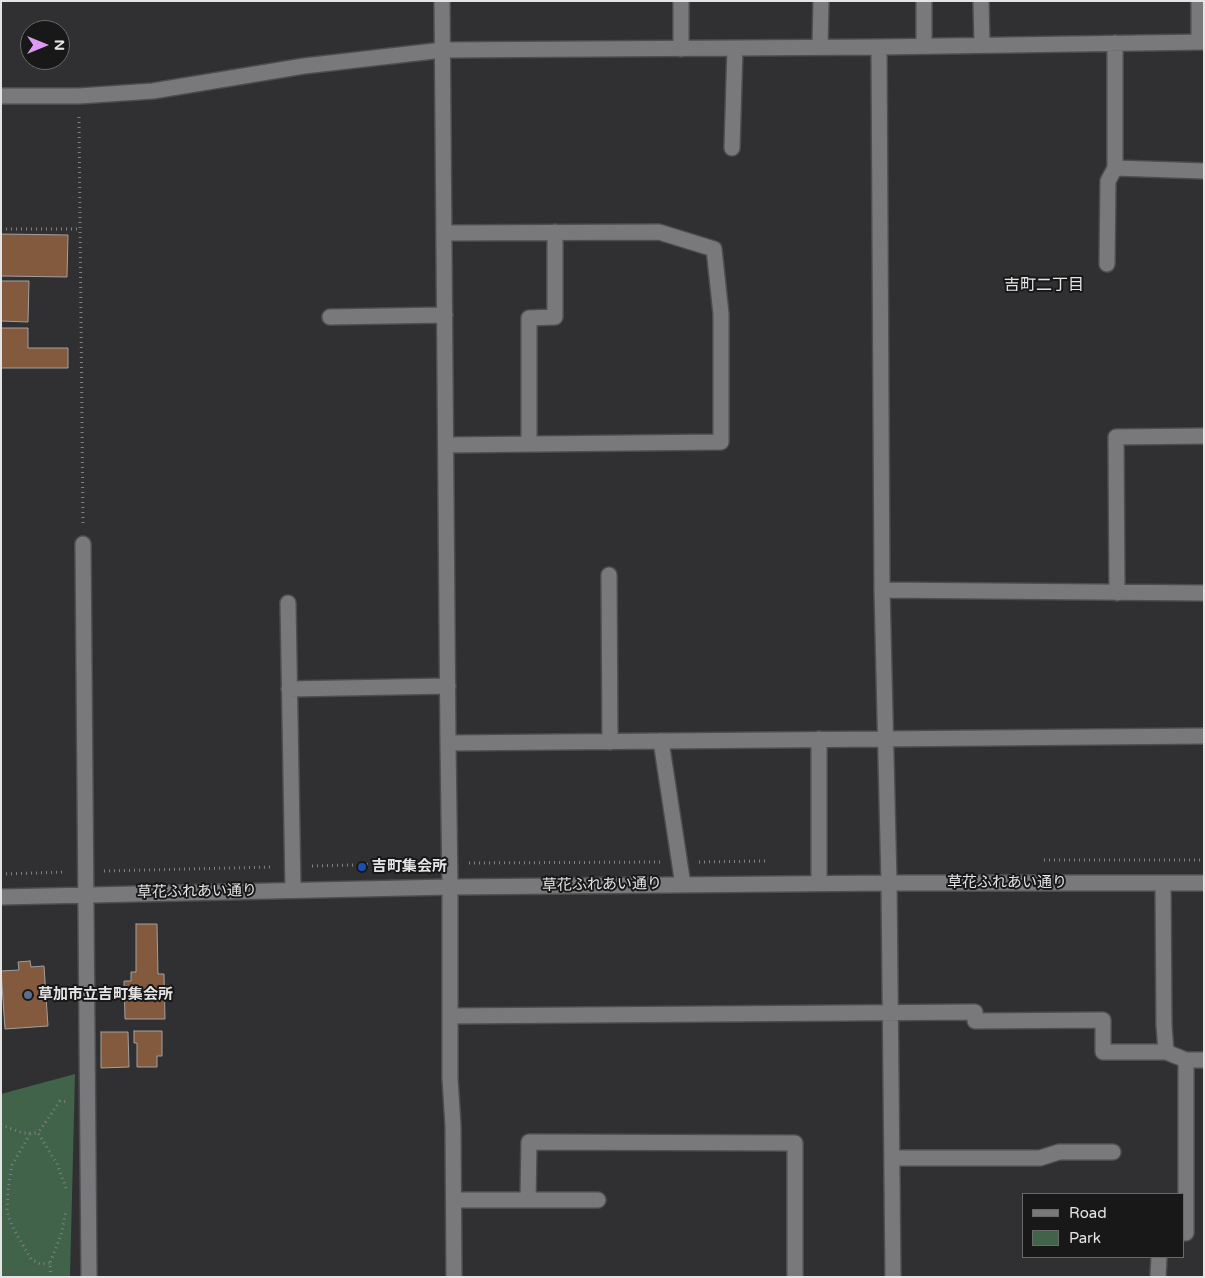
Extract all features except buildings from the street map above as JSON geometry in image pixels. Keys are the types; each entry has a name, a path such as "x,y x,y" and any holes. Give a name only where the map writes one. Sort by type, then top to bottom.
{"street":[{"path":"442,1 450,863 450,1078 454,1126 454,1277"},
{"path":"681,1 681,49"},
{"path":"820,47 821,1"},
{"path":"924,1 924,46"},
{"path":"981,1 982,45"},
{"path":"1,96 79,96 154,91 304,66 442,50 879,47 1201,42 1199,1"},
{"path":"1108,264 1108,181 1115,168 1115,43"},
{"path":"879,47 882,590 889,883 893,1277"},
{"path":"732,148 735,48"},
{"path":"1115,168 1204,171"},
{"path":"529,444 529,318 555,317 555,232"},
{"path":"444,233 659,232 714,249 721,314 720,442 446,445"},
{"path":"330,317 445,315"},
{"path":"1117,593 1116,437 1204,436"},
{"path":"83,544 89,1277"},
{"path":"609,575 610,742"},
{"path":"882,590 1204,593"},
{"path":"288,602 293,890"},
{"path":"289,690 448,686"},
{"path":"448,743 1204,736"},
{"path":"819,739 819,883"},
{"path":"662,741 683,885"},
{"name":"草花ふれあい通り","path":"1,898 450,887 819,883 1204,883"},
{"path":"1163,883 1164,1025 1166,1052"},
{"path":"450,1016 974,1012 975,1021 1103,1020 1103,1052 1166,1052 1186,1060 1204,1060"},
{"path":"1185,1233 1186,1060"},
{"path":"528,1200 529,1142 795,1143 795,1277"},
{"path":"892,1158 1040,1158 1059,1152 1112,1152"},
{"path":"454,1200 598,1200"},
{"path":"1158,1277 1159,1258"}],"path":[{"path":"79,96 83,544"},
{"path":"1,229 80,229"},
{"path":"1,874 450,863"},
{"path":"1,1125 30,1134 38,1133 60,1102 77,1102"},
{"path":"38,1133 64,1178 67,1192"},
{"path":"30,1134 12,1165 7,1211 12,1226 31,1259 40,1264 50,1263"},
{"path":"51,1277 50,1263 61,1235 67,1208"}],"green space":[{"path":"75,1074 70,1277 1,1277 1,1094"}],"place":[{"name":"吉町集会所","path":"362,867"},
{"name":"草加市立吉町集会所","path":"28,995"}],"district":[{"name":"吉町二丁目","path":"1044,286"}]}
